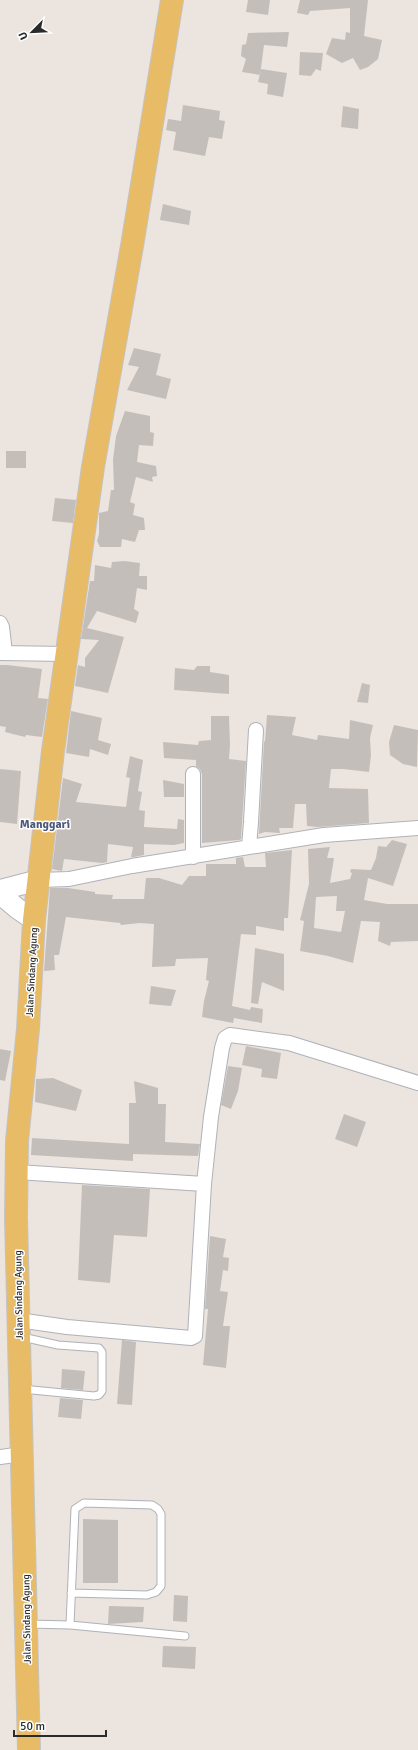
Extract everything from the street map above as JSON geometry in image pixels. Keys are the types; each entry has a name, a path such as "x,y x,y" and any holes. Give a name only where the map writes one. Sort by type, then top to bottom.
{"main road":[{"name":"Jalan Sindang Agung","path":"29,1750 18,1328 17,1141 28,1029 34,920 53,751 93,467 132,246 172,0"},
{"path":"0,890 39,880"},
{"path":"0,894 34,920"}],"street":[{"path":"0,623 2,627 2,653 66,654"},
{"path":"248,847 251,822 256,730"},
{"path":"193,774 193,857"},
{"path":"39,880 70,879 132,866 324,835 418,828"},
{"path":"18,1328 66,1327 191,1338 195,1336 204,1184 211,1117 222,1048 225,1038 230,1035 289,1043 418,1083"},
{"path":"17,1172 204,1184"},
{"path":"0,1458 22,1454"}],"lane":[{"path":"18,1328 58,1345 99,1348 102,1352 102,1391 99,1395 94,1396 20,1389"},
{"path":"70,1625 71,1593 75,1509 84,1503 152,1505 158,1509 161,1514 161,1586 156,1592 147,1595 71,1593"},
{"path":"26,1624 70,1625 185,1636"}],"building":[{"path":"248,0 270,0 268,15 246,12"},
{"path":"300,0 368,0 364,36 382,40 378,59 368,67 360,70 353,58 342,63 326,54 332,38 345,40 346,32 350,33 350,8 310,11 308,15 297,13"},
{"path":"289,32 287,47 264,45 260,75 242,72 246,59 241,56 242,45 246,44 248,33"},
{"path":"300,52 323,53 321,71 316,69 311,76 299,75"},
{"path":"261,69 287,73 283,97 267,94 268,84 258,82"},
{"path":"183,105 220,111 219,120 225,121 222,139 209,137 205,156 173,150 176,132 166,130 168,119 181,121"},
{"path":"343,106 359,109 358,129 341,127"},
{"path":"163,204 191,211 189,225 160,220"},
{"path":"134,348 161,354 156,375 171,379 166,399 127,390 139,367 128,365"},
{"path":"125,411 150,416 150,432 154,433 153,446 139,445 137,462 156,466 157,476 152,477 153,482 136,477 130,502 135,504 133,515 144,518 145,530 139,530 135,542 122,539 121,547 100,547 97,541 99,534 99,513 108,511 111,490 114,490 113,460 116,436"},
{"path":"6,451 26,451 26,468 6,468"},
{"path":"55,498 76,500 73,523 52,521"},
{"path":"124,561 140,563 139,576 147,576 147,590 137,588 134,609 139,612 136,623 97,611 87,628 124,637 108,693 75,686 78,665 85,667 85,658 99,640 81,639 90,581 94,581 95,565 111,568 112,562"},
{"path":"0,665 42,669 38,698 48,699 42,737 26,735 25,737 5,732 6,727 0,726"},
{"path":"197,666 210,666 210,672 229,675 229,694 174,690 175,668 194,670"},
{"path":"362,683 370,685 368,703 357,702"},
{"path":"71,711 102,718 98,740 111,744 108,755 90,749 89,757 66,753"},
{"path":"267,715 296,717 292,735 317,740 318,735 349,739 350,720 373,725 370,738 371,755 369,772 331,769 329,788 368,789 369,823 318,827 307,826 306,804 295,804 293,828 279,828 280,833 265,832 259,834 264,741 265,742"},
{"path":"211,716 229,716 229,759 246,761 241,839 202,843 202,774 200,769 196,766 196,760 164,758 163,742 198,745 199,741 211,740"},
{"path":"394,725 418,730 417,767 403,764 390,755 389,742"},
{"path":"130,756 143,760 138,791 142,792 139,810 145,811 144,827 177,829 178,819 184,820 184,843 174,845 144,844 144,855 134,857 131,857 133,847 108,844 107,862 102,863 64,859 62,871 52,869 63,778 82,784 76,802 126,807 130,778 126,777"},
{"path":"0,769 21,771 17,824 0,822"},
{"path":"163,780 184,784 184,797 164,797"},
{"path":"392,840 407,844 393,886 368,878 364,900 387,904 418,904 418,941 391,942 390,946 378,941 380,922 361,921 353,963 328,956 300,951 304,921 300,920 309,884 308,849 330,847 327,858 334,858 330,883 350,879 352,873 350,872 351,869 371,870 376,858 378,846 386,847","holes":["337,896 336,911 345,911 341,932 314,928 316,897"]},
{"path":"292,850 288,918 284,918 284,931 256,926 256,935 241,934 232,1006 250,1010 251,1007 263,1009 262,1023 234,1018 233,1023 202,1017 209,981 206,980 208,958 176,959 175,966 152,967 154,924 140,923 121,925 120,923 66,917 59,955 54,955 55,970 44,971 50,888 68,888 95,892 95,894 113,895 112,899 144,899 146,878 159,878 182,885 189,876 206,876 206,864 236,864 236,858 243,857 245,867 266,867 265,853"},
{"path":"255,948 284,954 284,991 262,982 258,1004 251,1003"},
{"path":"151,986 176,990 171,1006 149,1004"},
{"path":"246,1046 281,1053 277,1079 261,1077 262,1069 242,1065"},
{"path":"0,1049 11,1051 5,1081 0,1080"},
{"path":"228,1066 242,1068 238,1091 231,1109 221,1105"},
{"path":"53,1078 82,1090 76,1111 35,1102 36,1079"},
{"path":"134,1081 158,1088 158,1104 166,1104 165,1142 200,1144 198,1156 133,1154 133,1161 31,1155 32,1138 129,1144 129,1103 136,1103"},
{"path":"344,1114 366,1122 357,1147 335,1139"},
{"path":"82,1185 150,1189 147,1237 114,1235 110,1283 78,1280"},
{"path":"210,1236 226,1239 223,1257 229,1258 228,1271 223,1270 220,1291 228,1292 223,1326 230,1326 226,1368 203,1365 208,1309 205,1309"},
{"path":"122,1340 136,1342 132,1405 117,1404"},
{"path":"62,1369 85,1371 83,1390 61,1388"},
{"path":"60,1398 83,1400 81,1419 58,1417"},
{"path":"83,1519 118,1520 118,1583 83,1583"},
{"path":"174,1595 188,1596 187,1622 173,1621"},
{"path":"109,1606 144,1607 143,1622 108,1624"},
{"path":"163,1646 196,1647 195,1669 162,1667"}],"district":[{"name":"Manggari","path":"45,824"}]}
